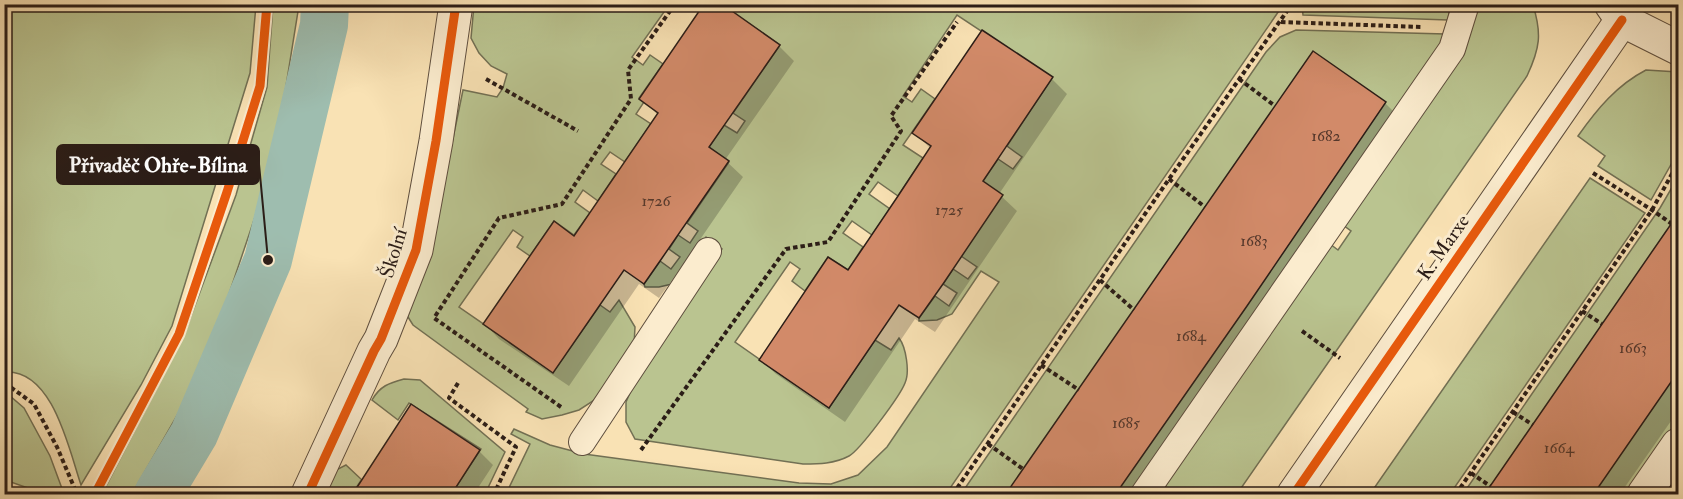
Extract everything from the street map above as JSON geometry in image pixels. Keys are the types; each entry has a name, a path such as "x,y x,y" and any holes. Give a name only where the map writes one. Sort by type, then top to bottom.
{"street":[{"name":"Školní","path":"308,495 381,339 416,250 436,141 456,4"},
{"path":"1616,12 1678,48"},
{"name":"K. Marxe","path":"1294,495 1616,12"},
{"path":"1644,495 1678,445"}],"lane":[{"path":"1144,495 1452,49 1462,16"},
{"path":"586,435 708,251"}],"path":[{"path":"586,435 434,318 499,218 562,204 631,99 628,70 675,4"},
{"path":"953,495 1292,4"},
{"path":"1281,22 1462,16"},
{"path":"641,450 786,249 828,242 901,131 891,116 957,22"},
{"path":"448,58 578,131"},
{"path":"1239,79 1275,106"},
{"path":"1456,495 1652,210 1678,164"},
{"path":"1593,172 1672,224"},
{"path":"1169,179 1205,207"},
{"path":"1100,280 1134,310"},
{"path":"1272,310 1372,381"},
{"path":"1582,311 1602,324"},
{"path":"1041,365 1079,390"},
{"path":"458,383 449,398 516,447 494,495"},
{"path":"4,385 9,386 34,404 57,447 77,495"},
{"path":"1513,412 1533,425"},
{"path":"988,444 1023,469"},
{"path":"1471,473 1490,486"}],"green space":[{"path":"5,4 256,5 250,73 172,326 141,385 81,485 64,433 47,397 35,383 22,375 5,372"},
{"path":"273,5 299,5 281,117 255,217 227,300 183,405 132,494 102,494 184,335 236,195 267,87"},
{"path":"474,5 669,5 632,57 643,65 650,55 663,64 639,98 644,102 636,114 651,124 625,162 610,152 601,164 616,174 598,201 583,190 575,202 590,213 574,235 554,221 530,256 517,247 523,237 513,230 459,307 553,372 600,305 610,312 619,300 635,327 634,345 593,401 579,410 542,419 526,412 528,409 413,325 408,317 411,299 436,221 463,90 497,97 503,88 507,74 491,66 479,53 471,38"},
{"path":"722,5 1283,5 946,494 506,494 530,444 511,434 514,429 550,445 584,454 799,483 831,484 858,475 887,447 999,282 981,271 952,314 937,320 919,321 935,296 949,306 957,293 943,284 953,269 968,279 977,267 961,256 983,181 998,159 1013,169 1022,157 1007,146 1052,78 957,15 903,96 912,102 921,89 935,99 903,145 923,158 898,196 878,182 869,194 890,209 872,235 852,221 843,233 863,247 848,270 828,257 805,291 792,281 800,269 790,262 735,342 829,408 875,340 891,350 899,338 904,347 906,360 905,383 879,422 862,444 849,456 821,464 803,464 635,439 626,422 626,402 637,377 722,249 706,237 672,284 645,287 644,284 660,261 671,269 680,257 669,249 678,235 690,243 698,231 687,223 729,162 709,147 724,125 737,133 745,121 733,113 780,45"},
{"path":"1302,5 1450,5 1448,20 1303,15"},
{"path":"1474,5 1533,5 1538,24 1538,41 1535,57 1527,76 1237,494 1169,494 1171,491 1163,485 1330,244 1338,250 1351,231 1343,225"},
{"path":"1296,30 1445,34 1432,60 1132,494 961,494 1266,52 1280,37"},
{"path":"1646,70 1678,72 1678,152 1651,200 1598,166 1605,156 1578,136 1608,98"},
{"path":"1678,177 1678,420 1627,494 1463,494 1660,208"},
{"path":"1590,178 1645,213 1450,494 1370,494"},
{"path":"404,379 420,380 505,452 485,494 451,494 481,449 409,403 398,420 372,400 385,386"},
{"path":"4,395 10,396 24,408 50,456 64,494 45,494 5,480"},
{"path":"346,465 362,480 352,494 324,494 336,470"},
{"path":"1678,469 1678,494 1661,494"}],"building":[{"path":"704,4 722,4 780,45 709,147 729,161 660,261 644,284 624,270 553,373 483,324 554,221 574,236 658,113 639,99"},
{"path":"982,30 1053,77 983,181 1003,195 943,284 919,318 899,305 829,408 759,360 828,257 848,270 931,146 912,133"},
{"path":"1313,51 1386,102 1247,306 1115,495 1005,495"},
{"path":"1678,214 1678,372 1593,495 1484,495"},
{"path":"411,404 480,450 451,495 352,495"}],"waterway":[{"path":"158,494 194,434 268,260 324,25 325,4"}],"cycle path":[{"path":"95,494 179,334 260,86 267,4"},
{"path":"308,494 381,339 416,250 436,141 456,4"},
{"path":"1294,494 1622,20"}],"place":[{"name":"Přivaděč Ohře-Bílina","path":"268,260"}]}
